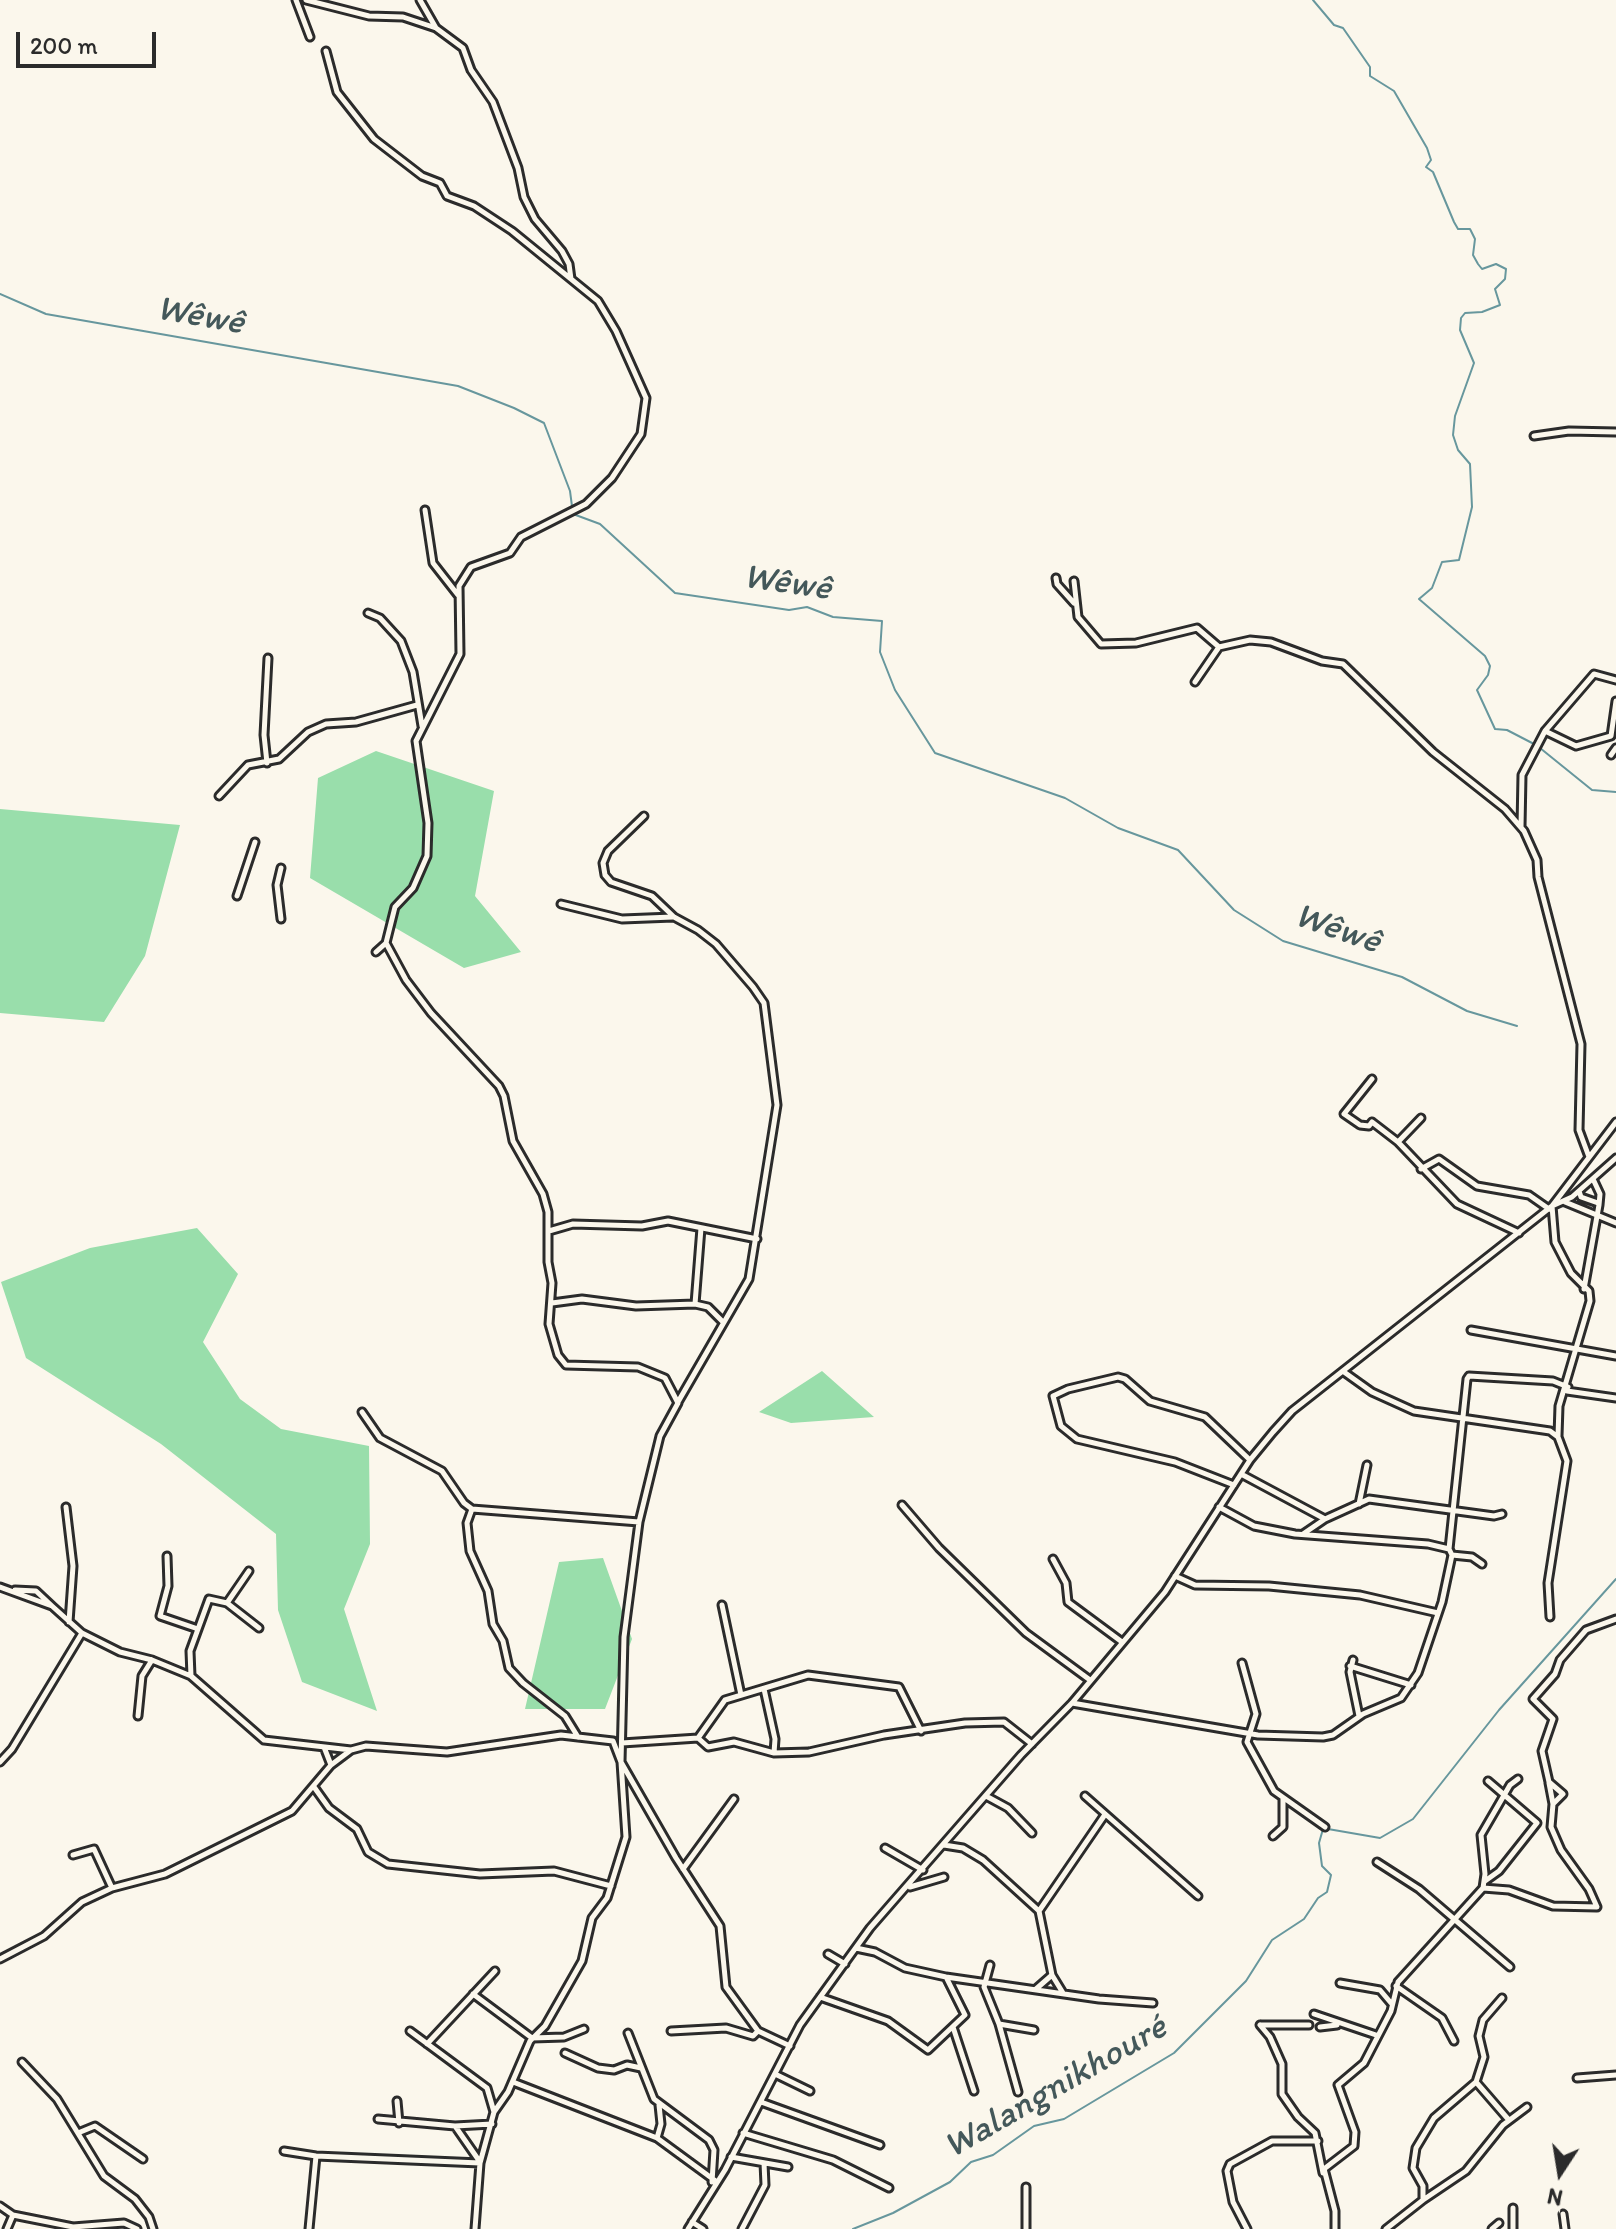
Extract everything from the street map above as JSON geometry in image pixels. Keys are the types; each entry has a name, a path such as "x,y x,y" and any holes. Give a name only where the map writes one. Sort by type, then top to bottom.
{"street":[{"path":"296,0 310,37"},
{"path":"306,0 369,16 403,17 436,28 463,48 471,70 493,102 518,168 524,197 535,219 562,251 571,279"},
{"path":"420,0 436,28"},
{"path":"326,51 337,92 374,139 422,176 440,183 447,196 474,206 512,231 598,301 646,398 641,434 612,478 586,504 521,537 510,553 471,567 459,586 460,654 451,677 422,727 416,750 428,823 427,856 413,888 395,907 386,943 376,952"},
{"path":"1534,436 1580,430 1616,432"},
{"path":"425,510 433,563 459,595"},
{"path":"1056,578 1057,584 1074,604 1087,631 1101,644 1136,643 1197,628 1219,647"},
{"path":"1074,581 1074,604"},
{"path":"368,613 380,618 401,641 413,672 422,727"},
{"path":"1195,682 1219,647 1250,640 1271,642 1322,661 1343,664 1400,722 1505,809 1521,828 1537,860 1538,877 1581,1044 1579,1130 1589,1158"},
{"path":"267,763 264,735 268,658"},
{"path":"1521,828 1522,775 1545,731 1594,674 1616,680"},
{"path":"1545,731 1576,746 1611,736 1616,701"},
{"path":"219,796 248,765 279,759 308,732 326,724 356,722 417,705"},
{"path":"1611,755 1616,748"},
{"path":"494,2112 513,2082 532,2038 545,2026 582,1961 592,1918 607,1898 626,1837 621,1762 624,1637 639,1522 660,1436 722,1321 749,1279 777,1105 764,1003 716,944 674,917 652,896 611,882 603,871 608,851 644,816"},
{"path":"237,896 255,842"},
{"path":"281,868 277,885 281,919"},
{"path":"561,904 622,919 674,917"},
{"path":"386,943 406,980 431,1013 499,1086 513,1141 543,1194 549,1231 551,1335 566,1365 638,1367 665,1378 678,1403"},
{"path":"1372,1079 1344,1114 1360,1125 1369,1126 1372,1122 1398,1142 1457,1204 1519,1233"},
{"path":"1398,1142 1421,1118"},
{"path":"1550,1617 1548,1583 1567,1461 1558,1437 1559,1406 1567,1389 1590,1301 1589,1291 1584,1289 1555,1242 1551,1208 1616,1122"},
{"path":"688,2229 731,2157 790,2046 820,1997 856,1948 1122,1642 1175,1576 1250,1460 1292,1411 1551,1208 1579,1190 1616,1158"},
{"path":"1421,1169 1439,1159 1477,1186 1529,1195 1551,1208"},
{"path":"1584,1289 1600,1194 1593,1179"},
{"path":"1579,1190 1579,1195 1599,1205"},
{"path":"1564,1201 1616,1223"},
{"path":"549,1231 573,1224 642,1226 668,1221 757,1239"},
{"path":"695,1304 701,1228"},
{"path":"552,1303 582,1299 636,1306 695,1304 708,1307 722,1321"},
{"path":"1471,1330 1616,1356"},
{"path":"1344,1372 1372,1392 1414,1411 1550,1431 1558,1437"},
{"path":"1072,1703 1255,1735 1323,1737 1333,1735 1359,1717 1401,1698 1412,1685 1438,1613 1450,1552 1459,1439 1469,1376 1553,1381 1567,1389 1616,1398"},
{"path":"1234,1485 1175,1462 1077,1439 1061,1426 1053,1396 1068,1389 1118,1377 1125,1379 1150,1401 1205,1417 1250,1460"},
{"path":"362,1412 380,1438 442,1471 464,1503 472,1509 639,1522"},
{"path":"1359,1504 1367,1465"},
{"path":"1241,1474 1325,1519"},
{"path":"1302,1535 1325,1519 1369,1499 1502,1514"},
{"path":"902,1505 939,1548 1026,1633 1090,1680"},
{"path":"66,1507 73,1566 69,1622"},
{"path":"1219,1507 1254,1526 1302,1535 1428,1544 1472,1557 1482,1564"},
{"path":"472,1509 467,1523 470,1551 488,1591 493,1624 503,1641 509,1668 565,1716 578,1737"},
{"path":"167,1556 168,1586 160,1616 198,1629"},
{"path":"1053,1559 1066,1583 1068,1602 1122,1642"},
{"path":"227,1603 249,1571"},
{"path":"1175,1576 1195,1585 1269,1586 1360,1595 1438,1613"},
{"path":"0,1587 52,1606 82,1633 120,1652 152,1660 191,1676 264,1740 351,1750 366,1746 447,1752 561,1735 623,1743 698,1738 708,1747 734,1742 774,1753 809,1752 884,1735 965,1723 1004,1722 1032,1744"},
{"path":"191,1676 190,1651 209,1599 227,1603 259,1628"},
{"path":"722,1605 741,1695"},
{"path":"1484,1885 1509,1890 1553,1906 1597,1907 1555,1838 1550,1814 1553,1804 1542,1751 1553,1719 1533,1699 1586,1630 1616,1619"},
{"path":"0,1762 12,1749 82,1633"},
{"path":"138,1716 142,1676 152,1660"},
{"path":"1242,1663 1256,1714 1255,1735 1247,1742 1249,1747 1274,1791 1303,1808 1325,1827"},
{"path":"1359,1717 1352,1663 1412,1685"},
{"path":"698,1738 725,1700 808,1675 899,1687 921,1731"},
{"path":"764,1689 775,1739 774,1753"},
{"path":"613,1741 621,1762 720,1926 726,1987 758,2031 790,2046"},
{"path":"323,1747 331,1765"},
{"path":"0,1959 44,1936 82,1902 112,1888 165,1874 292,1811 331,1765 351,1750"},
{"path":"1484,1885 1481,1835 1504,1794 1518,1779"},
{"path":"1323,2174 1331,2162 1354,2146 1355,2132 1338,2085 1364,2063 1392,2004 1396,1986 1499,1871 1537,1823 1488,1781"},
{"path":"1549,1782 1563,1794 1553,1804"},
{"path":"314,1787 329,1808 357,1829 368,1852 388,1864 480,1874 554,1871 611,1886"},
{"path":"986,1796 1008,1808 1032,1833"},
{"path":"1085,1796 1198,1896"},
{"path":"683,1869 734,1799"},
{"path":"1273,1836 1283,1827 1283,1799"},
{"path":"1039,1911 1104,1816"},
{"path":"944,1845 963,1848 983,1860 1039,1911 1052,1975 1063,1994"},
{"path":"885,1848 923,1870"},
{"path":"73,1855 94,1849 112,1888"},
{"path":"1377,1862 1419,1889 1510,1967"},
{"path":"910,1887 944,1877"},
{"path":"856,1948 875,1952 905,1968 946,1977 1153,2003"},
{"path":"828,1954 845,1964"},
{"path":"990,1965 984,1982 1018,2092"},
{"path":"427,2044 495,1971"},
{"path":"1036,1989 1052,1975"},
{"path":"820,1997 888,2021 928,2050 965,2015 945,1981 946,1977"},
{"path":"1340,1983 1380,1990 1392,2004"},
{"path":"1396,1986 1442,2018 1454,2041"},
{"path":"473,1994 532,2038 564,2037 584,2029"},
{"path":"1423,2200 1423,2186 1413,2163 1421,2136 1448,2104 1476,2082 1484,2057 1479,2036 1483,2020 1502,1998"},
{"path":"1314,2014 1376,2035"},
{"path":"999,2024 1034,2030"},
{"path":"1320,2027 1342,2024"},
{"path":"1309,2025 1260,2025 1270,2037 1282,2064 1282,2094 1318,2141 1323,2174 1335,2211 1335,2229"},
{"path":"953,2027 974,2091"},
{"path":"671,2031 726,2028 753,2036 758,2031"},
{"path":"410,2031 487,2088 501,2102"},
{"path":"628,2033 659,2105 661,2124 657,2138"},
{"path":"565,2053 598,2068 614,2070 627,2065 642,2068"},
{"path":"22,2062 57,2099 104,2176 135,2199 149,2217 153,2229"},
{"path":"775,2074 810,2091"},
{"path":"1577,2078 1616,2075"},
{"path":"513,2082 657,2138 715,2181"},
{"path":"1476,2082 1508,2119"},
{"path":"475,2229 480,2163 494,2112 492,2096"},
{"path":"397,2101 399,2123"},
{"path":"761,2102 880,2145"},
{"path":"659,2105 709,2140 714,2150 715,2181"},
{"path":"1386,2229 1466,2171 1508,2119 1527,2107"},
{"path":"378,2119 455,2126 492,2124"},
{"path":"78,2133 95,2126 143,2159"},
{"path":"455,2126 480,2163"},
{"path":"743,2133 833,2160 889,2188"},
{"path":"1247,2229 1233,2202 1227,2171 1230,2164 1272,2141 1318,2141"},
{"path":"284,2151 316,2156 480,2163"},
{"path":"309,2229 316,2156"},
{"path":"731,2157 788,2167"},
{"path":"742,2229 765,2185 764,2163"},
{"path":"1026,2187 1026,2229"},
{"path":"0,2206 13,2215 73,2227 124,2223 137,2229"},
{"path":"1513,2208 1513,2229"},
{"path":"1563,2214 1565,2229"},
{"path":"7,2229 13,2215"},
{"path":"692,2222 703,2229"},
{"path":"1492,2229 1499,2223"}],"green space":[{"path":"376,751 494,791 475,896 521,952 464,968 310,878 318,778"},
{"path":"0,809 180,825 145,956 104,1022 0,1013"},
{"path":"197,1228 238,1274 203,1342 240,1399 281,1429 369,1446 370,1544 344,1609 377,1711 302,1682 278,1610 276,1534 161,1444 26,1358 1,1282 90,1248"},
{"path":"822,1371 874,1417 791,1423 759,1412"},
{"path":"603,1558 632,1639 605,1709 525,1709 559,1562"}],"waterway":[{"name":"Walangnikhouré","path":"1313,0 1334,25 1343,28 1370,67 1370,76 1394,91 1427,148 1431,160 1426,167 1433,172 1454,222 1458,229 1470,229 1475,239 1473,255 1478,264 1482,269 1496,264 1506,269 1505,279 1495,289 1500,305 1482,312 1465,313 1461,318 1460,330 1474,363 1455,416 1453,435 1458,450 1470,464 1472,507 1459,560 1442,562 1432,588 1419,599 1485,656 1490,666 1488,675 1477,690 1495,729 1507,730 1534,744"},
{"name":"Wêwê","path":"0,294 46,314 458,386 514,408 544,423 570,491 573,514 600,524 675,593 789,610 807,607 833,617 882,621 880,652 895,690 935,753 1065,798 1118,828 1178,850 1234,910 1283,941 1402,977 1467,1011 1517,1026"},
{"name":"Walangnikhouré","path":"1540,748 1592,790 1616,792"},
{"name":"Walangnikhouré","path":"1328,1829 1380,1838 1413,1819 1499,1710 1616,1579"},
{"name":"Walangnikhouré","path":"853,2229 893,2213 950,2182 971,2162 993,2155 1034,2126 1064,2119 1174,2053 1246,1981 1272,1940 1304,1919 1318,1898 1327,1892 1331,1875 1322,1866 1319,1843 1323,1829"}]}
